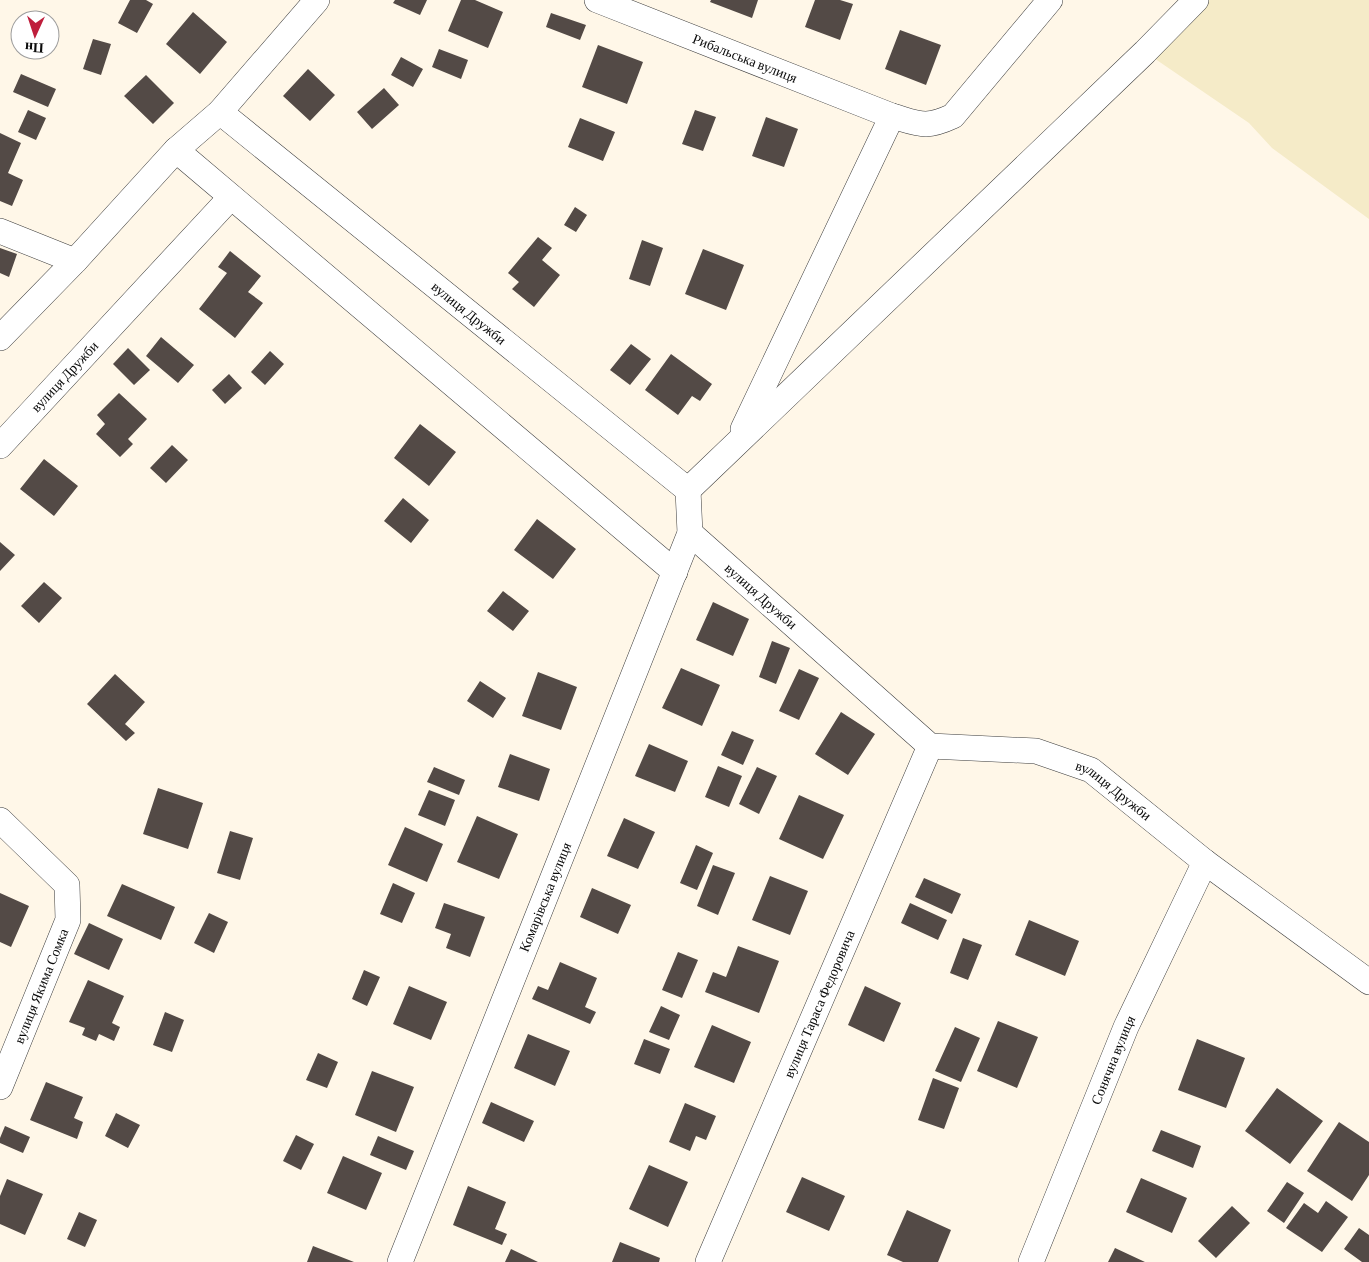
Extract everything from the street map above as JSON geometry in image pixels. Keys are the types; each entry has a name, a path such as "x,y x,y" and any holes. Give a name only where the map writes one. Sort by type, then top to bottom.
{"street":[{"path":"0,338 75,262 176,150 220,112 317,0"},
{"name":"Рибальська вулиця","path":"597,0 892,116 922,125 939,122 953,116 1050,0"},
{"path":"690,533 688,490 1196,0"},
{"name":"вулиця Дружби","path":"220,112 688,490"},
{"path":"736,443 892,116"},
{"path":"176,150 674,572"},
{"name":"вулиця Дружби","path":"0,446 231,196"},
{"path":"0,231 75,262"},
{"name":"вулиця Дружби","path":"690,533 930,746 1036,751 1091,770 1205,862 1369,982"},
{"name":"Комарівська вулиця","path":"400,1262 690,533"},
{"name":"вулиця Тараса Федоровича","path":"708,1262 930,746"},
{"name":"вулиця Якима Сомка","path":"0,820 66,885 68,920 0,1087"},
{"name":"Сонячна вулиця","path":"1031,1262 1126,1027 1205,862"}],"shaded area":[{"path":"1196,0 1369,0 1369,219 1272,148 1249,123 1145,52"}],"building":[{"path":"130,0 146,0 153,4 137,33 118,23"},
{"path":"395,0 427,0 420,15 393,3"},
{"path":"461,0 475,0 503,12 488,48 448,31"},
{"path":"711,0 758,0 752,18 710,2"},
{"path":"815,0 840,0 853,4 840,40 805,27"},
{"path":"193,12 227,42 200,74 166,44"},
{"path":"551,13 586,25 580,40 546,27"},
{"path":"900,30 941,45 926,85 885,69"},
{"path":"93,39 111,44 101,75 83,69"},
{"path":"598,45 643,62 627,104 582,87"},
{"path":"439,49 468,60 461,79 432,67"},
{"path":"401,57 423,69 413,87 391,75"},
{"path":"308,69 335,95 310,121 283,96"},
{"path":"21,74 56,89 48,107 13,92"},
{"path":"146,75 174,103 153,124 124,96"},
{"path":"384,88 399,105 372,129 357,112"},
{"path":"28,110 46,118 36,140 18,132"},
{"path":"695,110 716,117 703,151 682,144"},
{"path":"766,117 798,129 784,167 752,156"},
{"path":"580,118 615,132 603,161 568,147"},
{"path":"0,133 21,143 8,173 23,180 12,206 0,201"},
{"path":"575,207 587,215 576,232 564,225"},
{"path":"538,237 552,248 542,260 560,275 534,307 512,289 519,282 508,273"},
{"path":"642,240 663,248 650,286 629,279"},
{"path":"0,248 17,254 9,277 0,273"},
{"path":"703,249 744,265 726,310 685,294"},
{"path":"230,251 261,276 248,292 263,303 235,338 199,309 227,273 218,267"},
{"path":"161,337 194,365 178,383 146,356"},
{"path":"631,344 651,359 630,385 610,370"},
{"path":"128,348 150,370 134,385 113,364"},
{"path":"270,351 284,364 265,385 251,372"},
{"path":"671,354 712,384 700,401 692,396 678,415 645,390"},
{"path":"229,374 242,388 225,404 212,390"},
{"path":"119,393 147,419 128,439 133,444 120,457 96,434 105,424 97,415"},
{"path":"420,424 456,452 429,486 394,458"},
{"path":"172,445 188,460 166,483 150,468"},
{"path":"44,459 78,486 54,516 20,489"},
{"path":"403,498 429,520 411,543 384,521"},
{"path":"537,519 576,549 553,579 514,550"},
{"path":"0,542 15,555 0,571"},
{"path":"44,582 62,598 39,623 21,606"},
{"path":"503,591 529,611 513,631 487,611"},
{"path":"713,602 749,619 733,656 696,640"},
{"path":"772,641 790,648 776,684 759,677"},
{"path":"681,668 720,685 702,726 662,708"},
{"path":"799,669 819,678 799,720 779,711"},
{"path":"538,672 577,687 561,730 522,716"},
{"path":"115,674 145,702 125,724 135,733 126,741 87,704"},
{"path":"480,681 506,698 493,718 467,701"},
{"path":"841,712 875,734 848,775 815,754"},
{"path":"732,731 754,740 743,765 721,755"},
{"path":"649,744 688,761 675,792 635,776"},
{"path":"510,754 550,769 539,801 498,787"},
{"path":"718,766 742,776 729,807 705,797"},
{"path":"434,767 465,780 459,795 427,782"},
{"path":"757,767 777,776 759,814 739,804"},
{"path":"158,788 203,803 188,849 143,834"},
{"path":"429,790 455,800 445,826 418,815"},
{"path":"799,795 844,815 823,859 779,839"},
{"path":"477,816 518,834 499,879 457,862"},
{"path":"624,818 655,832 638,869 607,856"},
{"path":"405,827 443,844 427,882 388,865"},
{"path":"230,831 253,838 240,880 217,873"},
{"path":"696,845 713,853 697,890 680,883"},
{"path":"713,865 735,873 718,915 697,906"},
{"path":"770,876 808,891 790,935 752,920"},
{"path":"924,878 961,894 952,914 915,897"},
{"path":"393,883 415,893 402,923 380,914"},
{"path":"122,884 175,907 161,940 107,916"},
{"path":"592,888 631,905 618,934 580,917"},
{"path":"0,893 29,906 11,947 0,942"},
{"path":"444,903 485,917 470,957 446,948 451,934 435,928"},
{"path":"910,903 947,920 938,940 901,923"},
{"path":"209,913 228,922 214,953 194,943"},
{"path":"1029,920 1079,941 1065,976 1015,955"},
{"path":"89,923 123,939 109,970 74,954"},
{"path":"963,938 982,945 968,980 950,973"},
{"path":"738,946 779,961 759,1013 705,992 713,972 726,977"},
{"path":"678,952 698,960 682,998 662,990"},
{"path":"560,962 597,978 585,1007 596,1012 590,1024 532,999 538,986 548,990"},
{"path":"364,970 380,977 367,1006 352,999"},
{"path":"88,980 124,996 112,1023 120,1027 114,1041 99,1034 96,1041 82,1035 85,1028 69,1022"},
{"path":"409,986 447,1002 431,1040 393,1024"},
{"path":"865,986 901,1003 884,1042 848,1025"},
{"path":"661,1006 680,1015 669,1040 649,1032"},
{"path":"165,1012 184,1020 172,1052 153,1045"},
{"path":"998,1021 1038,1037 1017,1088 977,1071"},
{"path":"712,1025 751,1042 734,1083 694,1067"},
{"path":"955,1027 980,1038 961,1082 935,1071"},
{"path":"528,1034 570,1051 555,1086 514,1068"},
{"path":"644,1039 670,1049 660,1074 634,1064"},
{"path":"1197,1039 1245,1058 1226,1108 1178,1090"},
{"path":"318,1053 338,1062 327,1088 306,1080"},
{"path":"372,1071 414,1087 396,1132 355,1115"},
{"path":"933,1078 959,1088 944,1129 918,1120"},
{"path":"46,1082 83,1097 74,1118 83,1122 77,1139 30,1120"},
{"path":"1277,1088 1323,1121 1290,1164 1245,1131"},
{"path":"491,1102 534,1121 524,1142 482,1123"},
{"path":"685,1103 716,1116 706,1140 696,1136 690,1151 669,1142"},
{"path":"116,1113 140,1125 128,1148 105,1136"},
{"path":"1339,1122 1369,1142 1369,1175 1352,1201 1307,1171"},
{"path":"5,1126 30,1137 23,1153 0,1143"},
{"path":"1161,1130 1201,1146 1193,1168 1152,1151"},
{"path":"296,1135 314,1144 301,1170 283,1161"},
{"path":"378,1136 414,1151 406,1170 370,1155"},
{"path":"343,1156 382,1173 366,1210 327,1193"},
{"path":"649,1165 688,1182 668,1227 629,1209"},
{"path":"802,1177 845,1196 829,1231 786,1212"},
{"path":"1141,1178 1187,1198 1172,1233 1126,1212"},
{"path":"7,1179 43,1194 25,1235 0,1224 0,1196"},
{"path":"1287,1182 1304,1193 1284,1223 1267,1211"},
{"path":"468,1186 506,1202 495,1229 507,1234 502,1245 453,1225"},
{"path":"1326,1201 1348,1217 1322,1252 1286,1228 1304,1203 1318,1213"},
{"path":"1232,1206 1250,1223 1216,1258 1198,1241"},
{"path":"907,1210 951,1230 938,1262 903,1262 887,1255"},
{"path":"79,1212 97,1220 85,1247 67,1239"},
{"path":"1359,1228 1369,1235 1369,1262 1362,1262 1344,1249"},
{"path":"620,1242 660,1258 659,1262 612,1262"},
{"path":"313,1246 354,1262 307,1262"},
{"path":"1115,1248 1145,1262 1108,1262"},
{"path":"511,1249 538,1262 505,1262"}]}
